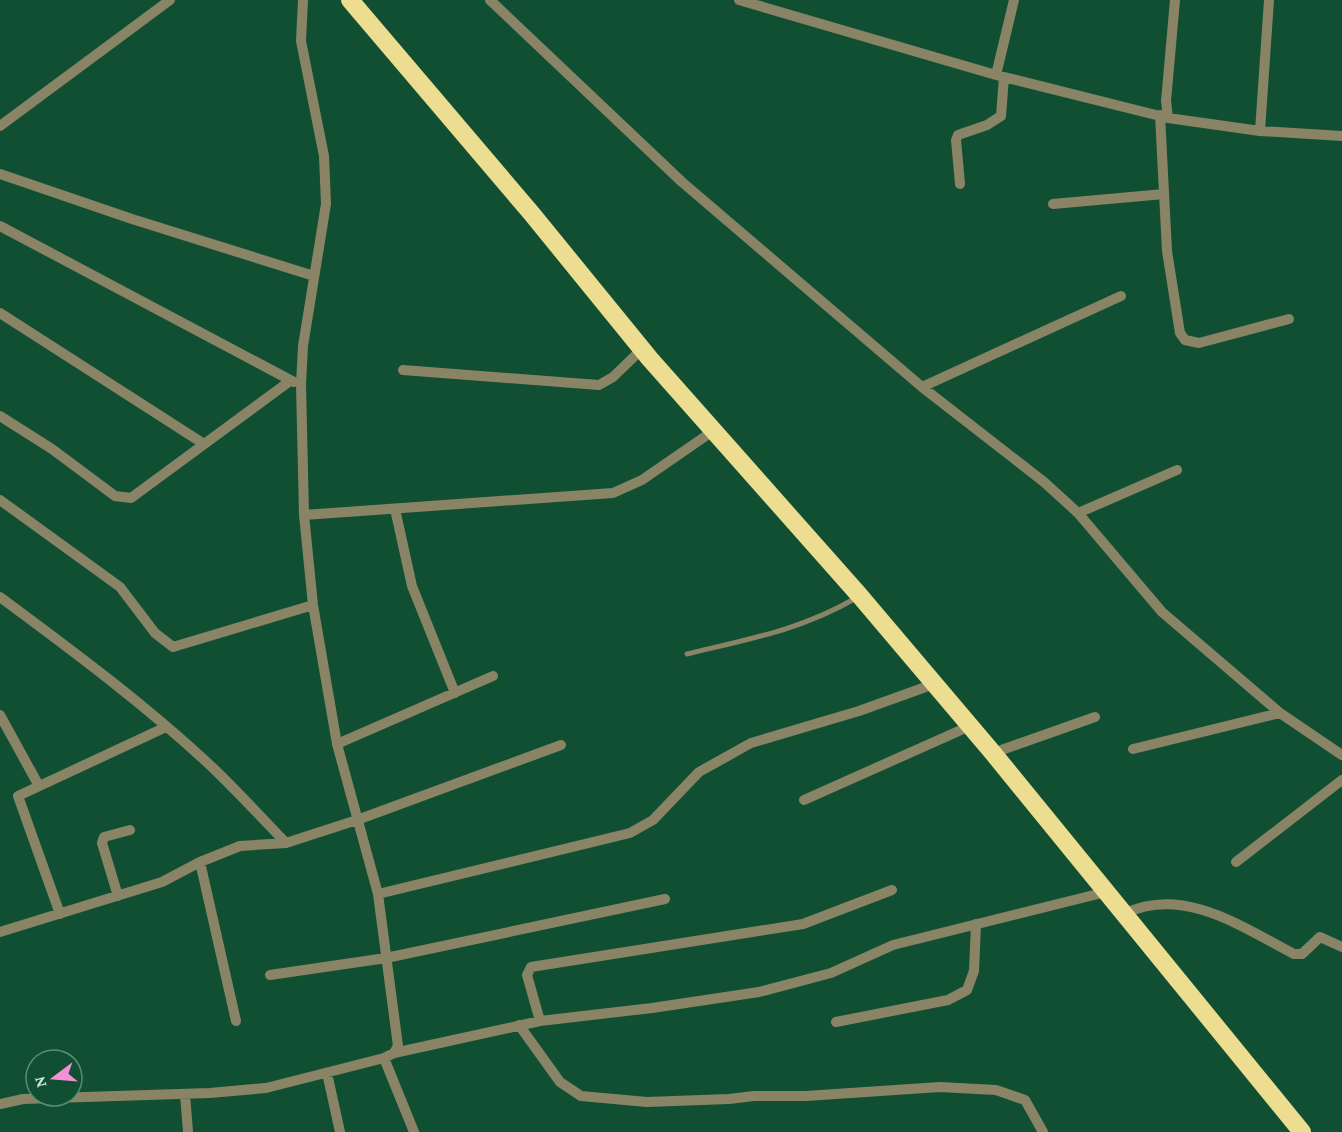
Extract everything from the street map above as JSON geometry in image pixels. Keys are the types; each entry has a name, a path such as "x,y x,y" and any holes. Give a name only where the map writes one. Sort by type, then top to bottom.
{"highway":[{"path":"350,0 532,214 642,350 860,596 993,753 1295,1130"}],"street":[{"path":"0,126 170,0"},
{"path":"303,0 301,41 324,156 326,204 303,346 301,384 304,515 313,605 337,744 378,894 398,1046 394,1053"},
{"path":"490,0 682,182 922,387 1044,482 1078,513 1162,612 1280,713 1342,755"},
{"path":"739,0 1000,76 1164,117 1260,131 1342,136"},
{"path":"960,184 956,146 958,135 987,125 1001,116 1000,76 1014,0"},
{"path":"1175,0 1164,117 1164,194 1168,261 1180,333 1185,340 1199,343 1289,319"},
{"path":"1260,131 1269,0"},
{"path":"0,174 132,219 314,276"},
{"path":"1053,204 1164,194"},
{"path":"0,226 290,381 301,384"},
{"path":"922,387 1121,296"},
{"path":"0,313 204,444"},
{"path":"403,370 599,386 613,377 642,350"},
{"path":"0,416 123,498 131,498 290,381"},
{"path":"304,515 613,492 642,480 713,431"},
{"path":"1078,513 1177,470"},
{"path":"0,500 120,587 155,633 173,647 313,605"},
{"path":"394,509 412,586 455,693"},
{"path":"0,597 59,640 213,767 286,843"},
{"path":"337,744 493,676"},
{"path":"378,894 630,833 653,820 699,772 751,743 859,711 934,684"},
{"path":"1133,749 1280,713"},
{"path":"0,715 39,786"},
{"path":"993,753 1095,717"},
{"path":"804,800 970,726"},
{"path":"60,914 18,801 21,793 166,727"},
{"path":"0,932 162,882 200,862 240,846 286,843 357,820 561,745"},
{"path":"1236,862 1342,780"},
{"path":"118,896 102,843 105,837 130,830"},
{"path":"200,862 236,1020"},
{"path":"540,1021 527,975 531,967 803,924 892,890"},
{"path":"0,1104 23,1099 185,1094 266,1088 384,1058 394,1053 519,1025 759,992 831,973 893,945 1106,892"},
{"path":"270,975 386,958 665,899"},
{"path":"1124,914 1141,905 1198,908 1294,954 1302,954 1320,937 1342,947"},
{"path":"836,1022 948,1000 967,990 974,971 976,924"},
{"path":"519,1025 560,1082 581,1096 648,1102 729,1100 754,1096 806,1096 940,1087 996,1090 1025,1100 1043,1132"},
{"path":"384,1058 414,1132"},
{"path":"327,1073 340,1132"},
{"path":"185,1094 188,1132"}],"lane":[{"path":"687,654 793,629 828,615 860,596"}]}
